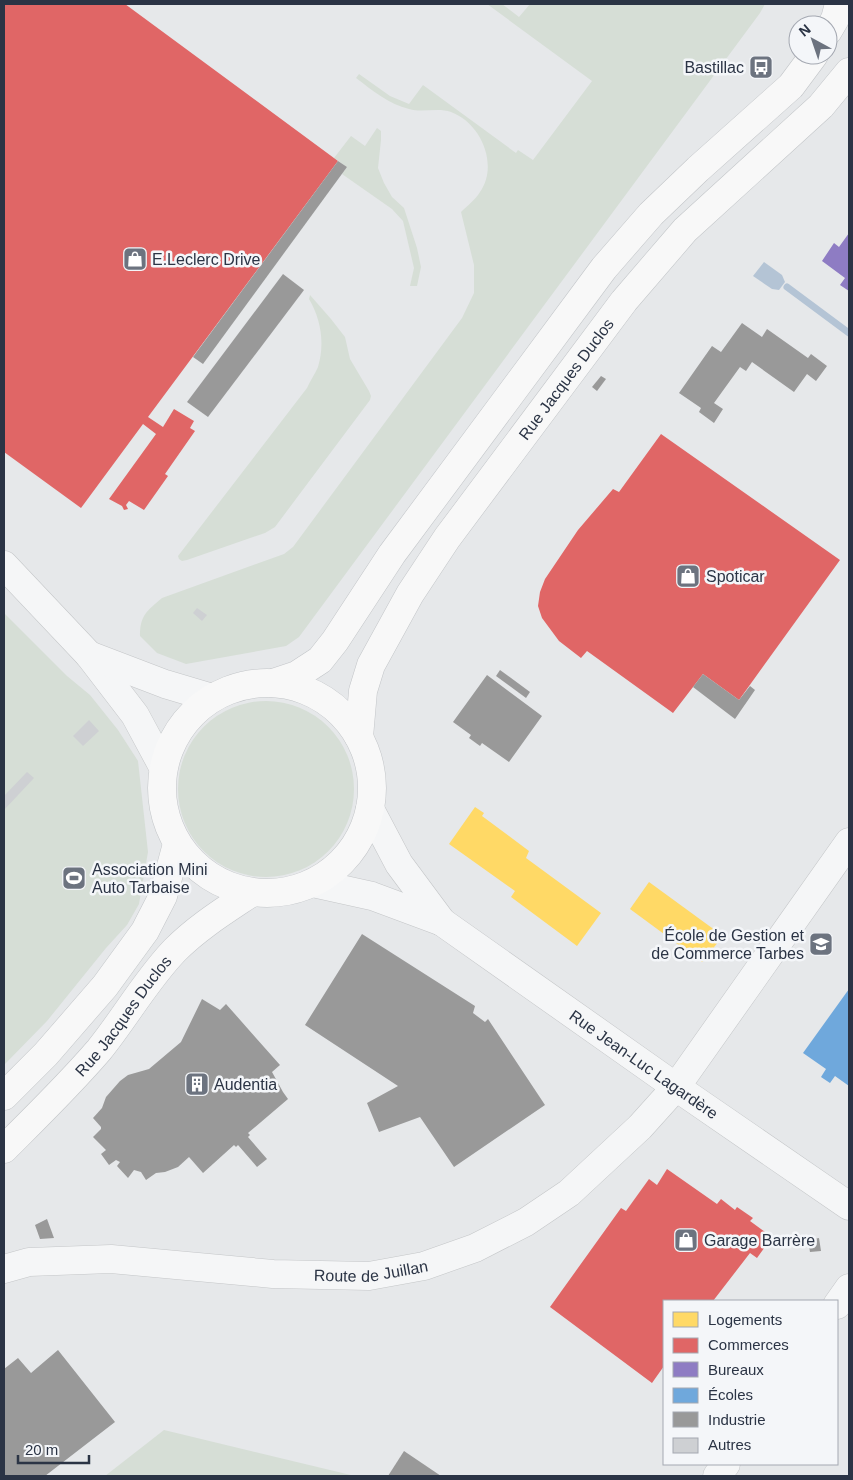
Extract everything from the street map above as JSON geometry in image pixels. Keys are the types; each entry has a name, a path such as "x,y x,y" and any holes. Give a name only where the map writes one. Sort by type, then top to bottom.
{"main road":[{"path":"273,683 299,687 323,698 344,716 359,737 369,760 372,784 370,809 359,839 339,865 313,883 282,892 251,892 222,884 197,867 177,844 166,820 161,794 163,767 173,740 189,716 212,698 241,686 273,683 297,675 320,660 335,641 392,554 604,268 651,214 698,168 791,86 807,65"},
{"name":"Rue Jacques Duclos","path":"359,737 363,691 371,665 410,594 447,538 624,301 685,230 821,106 849,72"},
{"name":"Rue Jacques Duclos","path":"4,1096 46,1054 105,986 145,931 163,896 177,844"},
{"name":"Rue Jacques Duclos","path":"4,1149 47,1106 99,1049 174,951 206,922 251,892"}],"street":[{"path":"4,565 89,655 135,714 163,767"},
{"path":"89,655 165,684 212,698"},
{"name":"Rue Jean-Luc Lagardère","path":"370,809 399,864 442,922"},
{"name":"Route de Juillan","path":"4,1269 29,1262 111,1259 272,1274 370,1276 424,1266 483,1244 526,1222 569,1193 640,1127 676,1087 849,842"},
{"name":"Rue Jean-Luc Lagardère","path":"313,883 372,896 442,922 849,1206"},
{"path":"838,1304 849,1288"},
{"path":"717,1476 725,1465"}],"shaded area":[{"path":"487,4 502,4 519,17 530,4 765,4 299,637 286,646 186,664 157,653 140,636 141,623 148,610 162,598 284,554 293,547 462,318 474,293 474,265 461,212 478,195 485,181 488,170 484,146 471,125 462,117 441,110 414,110 402,107 381,96 356,78 359,74 390,96 409,104 423,85 516,153 518,150 533,160 592,81"},
{"path":"377,128 381,131 378,168 392,197 404,208 417,248 421,267 417,286 410,286 414,268 403,221 392,209 342,174 347,167 334,158 351,136 365,146"},
{"path":"310,295 345,337 350,359 369,391 370,400 275,527 265,533 182,561 178,556 307,388 317,370 321,349 321,332 309,299"},
{"name":"Association Mini Auto Tarbaise","path":"4,613 67,676 90,695 118,730 138,761 148,852 139,904 127,925 47,1021 4,1065"},
{"path":"257,701 275,701 307,711 322,721 334,733 344,748 350,763 354,789 350,815 344,830 334,845 322,857 307,867 292,873 275,877 257,877 225,867 210,857 198,845 188,830 182,815 178,798 178,780 188,748 198,733 210,721 225,711 240,705"},
{"path":"164,1430 355,1476 105,1476"}],"water":[{"path":"764,262 782,275 785,282 779,290 772,289 753,276"}],"building: Logements":[{"path":"475,807 484,813 482,816 529,851 526,858 601,913 577,946 511,897 515,891 449,844"},
{"path":"649,882 723,936 702,962 630,909"}],"building: Commerces":[{"name":"E.Leclerc Drive","path":"4,4 125,4 338,161 148,417 163,427 174,409 194,421 190,428 195,431 165,474 168,476 144,510 129,501 126,505 128,509 124,510 122,506 109,499 156,434 143,424 81,508 4,452"},
{"name":"Spoticar","path":"661,434 840,560 739,700 703,674 673,713 587,651 581,658 559,641 542,618 538,606 540,592 545,579 578,530 613,489 619,492"},
{"path":"667,1169 717,1204 721,1199 735,1210 737,1207 753,1218 750,1221 772,1237 757,1258 750,1253 714,1300 663,1300 663,1367 652,1383 550,1307 621,1208 626,1211 649,1179 657,1185"}],"building: Bureaux":[{"path":"849,233 849,291 840,285 845,278 822,261 834,243 839,247"}],"building: Écoles":[{"path":"849,989 849,1086 835,1076 830,1083 821,1077 826,1069 803,1053"}],"building: Industrie":[{"path":"338,161 347,167 203,364 193,357"},
{"path":"283,274 304,290 208,417 187,402"},
{"path":"742,323 762,337 767,329 808,358 811,354 827,366 816,381 807,374 794,392 752,362 746,371 740,367 714,403 723,409 714,423 699,412 701,408 679,393 712,346 721,352"},
{"path":"601,376 606,379 597,391 592,387"},
{"path":"500,670 530,692 526,698 496,676"},
{"path":"703,674 739,700 750,686 755,690 735,719 693,687"},
{"path":"487,675 542,716 509,762 482,743 480,746 469,738 471,735 453,722"},
{"path":"362,934 475,1006 473,1013 485,1022 488,1019 545,1105 454,1167 420,1117 379,1132 367,1103 398,1086 305,1025"},
{"name":"Audentia","path":"202,999 220,1010 226,1004 280,1065 272,1072 288,1099 248,1133 250,1135 248,1137 267,1159 257,1167 238,1145 236,1147 234,1145 203,1173 189,1157 178,1167 156,1173 146,1180 141,1172 134,1170 128,1178 117,1166 120,1162 116,1160 109,1165 101,1154 106,1150 93,1137 101,1127 93,1118 102,1108 106,1097 120,1081 128,1075 149,1069 181,1042"},
{"path":"47,1219 54,1238 40,1239 35,1225"},
{"path":"819,1238 821,1251 810,1252 808,1240"},
{"path":"58,1350 115,1422 45,1476 4,1476 4,1369 18,1358 31,1373"},
{"path":"404,1451 441,1476 388,1476"}],"building: Autres":[{"path":"197,608 207,615 202,621 193,613"},
{"path":"89,720 99,731 83,746 73,736"},
{"path":"27,772 34,778 4,810 4,796"}],"waterway":[{"path":"787,287 849,333"}],"place":[{"name":"Bastillac","path":"761,67"},
{"name":"E.Leclerc Drive","path":"135,259"},
{"name":"Spoticar","path":"688,576"},
{"name":"Association Mini Auto Tarbaise","path":"74,878"},
{"name":"École de Gestion et de Commerce Tarbes","path":"821,944"},
{"name":"Audentia","path":"197,1084"},
{"name":"Garage Barrère","path":"686,1240"}]}
